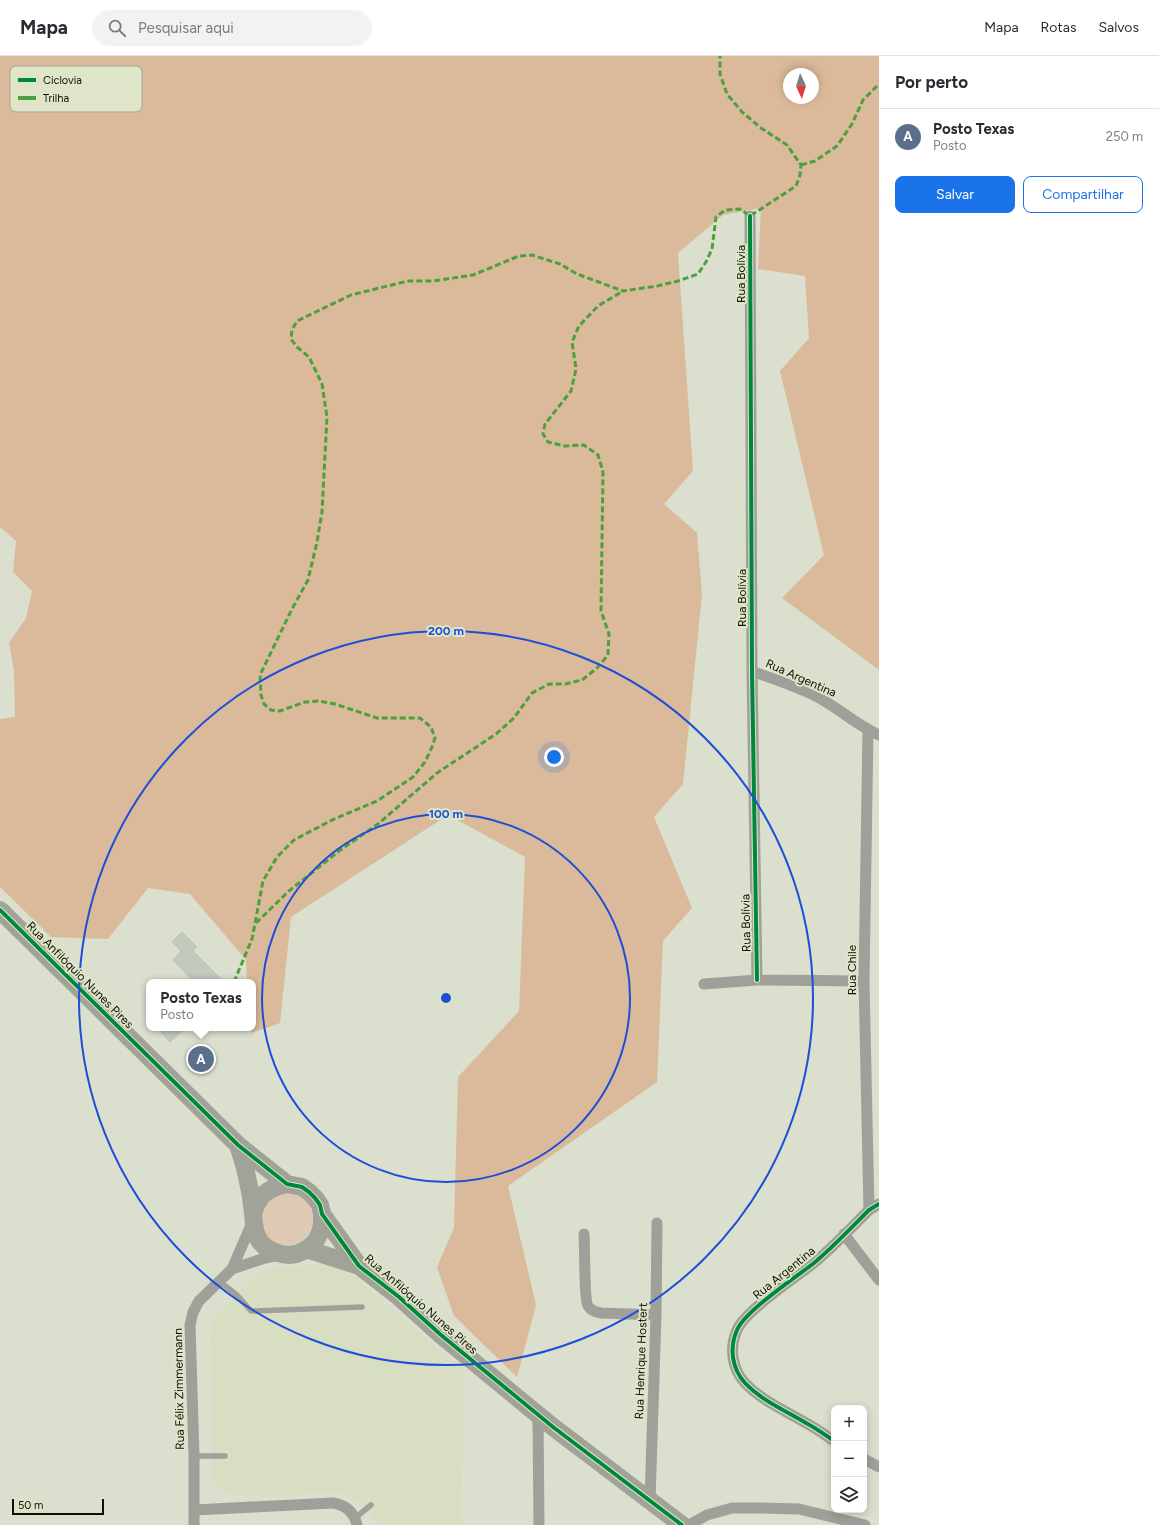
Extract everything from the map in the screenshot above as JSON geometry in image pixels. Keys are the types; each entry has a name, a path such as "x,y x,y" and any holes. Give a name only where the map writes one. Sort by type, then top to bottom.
{"main road":[{"name":"Rua Anfilóquio Nunes Pires","path":"0,910 238,1145 287,1184 302,1187 316,1198 320,1205 322,1214 359,1266 399,1297 441,1335 538,1415 682,1525"},
{"name":"Rua Anfilóquio Nunes Pires","path":"238,1145 247,1176 255,1232 259,1241 266,1247 274,1252 283,1254"},
{"path":"252,1219 255,1205 260,1197 276,1186 287,1184"},
{"path":"283,1254 292,1254 306,1249 313,1244 321,1230 322,1214"},
{"name":"Rua Anfilóquio Nunes Pires","path":"306,1249 359,1266"}],"street":[{"name":"Rua Bolívia","path":"750,216 752,671 757,980"},
{"name":"Rua Argentina","path":"752,671 819,698 840,710 868,730 879,735"},
{"name":"Rua Chile","path":"868,730 864,981 869,1210"},
{"path":"704,984 757,980 864,981"},
{"name":"Rua Argentina","path":"831,1439 761,1396 746,1384 737,1373 733,1361 732,1345 737,1329 751,1313 815,1262 869,1210 879,1204"},
{"name":"Rua Félix Zimmermann","path":"232,1269 252,1219"},
{"name":"Rua Henrique Hostert","path":"650,1500 656,1315 657,1223"},
{"path":"584,1234 586,1292 587,1304 589,1308 602,1313 656,1315"},
{"path":"844,1234 879,1280"},
{"name":"Rua Félix Zimmermann","path":"194,1525 194,1456 190,1325 194,1312 199,1301 232,1269 265,1258 283,1254"},
{"path":"538,1415 539,1525"},
{"path":"867,1461 879,1467"},
{"path":"194,1510 333,1503 348,1509 356,1521"},
{"path":"689,1525 707,1515 732,1508 762,1508 799,1509 865,1525"}],"lane":[{"path":"219,1281 237,1295 251,1311 362,1307"},
{"path":"194,1456 225,1456"},
{"path":"356,1521 371,1505"}],"shaded area":[{"path":"0,56 879,56 879,670 782,598 824,555 780,371 809,338 805,276 758,269 761,208 723,215 678,253 693,471 664,504 697,533 702,595 683,784 654,817 692,908 663,941 657,1082 508,1186 536,1305 517,1377 454,1316 437,1267 454,1228 458,1077 519,1011 525,857 448,815 291,917 280,1023 251,1033 251,1031 256,1031 256,979 247,979 246,960 190,894 148,888 108,939 51,937 0,887 0,719 15,717 14,670 9,643 26,618 32,591 13,572 16,541 0,527"},
{"path":"287,1193 297,1195 305,1201 311,1209 313,1219 311,1229 305,1237 297,1243 287,1245 277,1243 269,1237 263,1229 261,1219 263,1209 269,1201 277,1195"},
{"path":"328,1264 342,1268 348,1272 464,1372 461,1525 379,1525 368,1508 351,1496 342,1493 239,1496 222,1491 215,1484 213,1476 210,1335 215,1318 251,1280 264,1271 273,1268"}],"building":[{"path":"182,932 197,947 193,951 221,979 191,979 173,960 181,951 172,942"},
{"path":"160,1031 182,1031 170,1042"}],"marked path":[{"path":"235,979 252,939 263,881 277,857 294,840 332,820 377,801 413,777 425,762 435,738 431,727 420,718 377,718 335,704 319,701 305,702 280,711 271,710 264,704 261,695 260,675 292,609 308,580 322,512 327,417 322,384 309,357 297,347 291,339 292,330 297,321 351,295 408,281 433,281 473,275 519,256 532,255 560,264 577,274 623,291 657,286 698,274 712,249 716,217 725,210 740,209 750,216 796,186 800,175 801,165 787,145 761,128 742,112 727,94 720,74 720,56"},
{"path":"801,165 815,161 837,146 852,124 863,100 879,84"},
{"path":"256,923 289,891 339,851 378,824 437,773 496,734 514,718 532,693 549,684 565,684 582,680 597,668 608,655 609,634 601,611 603,472 598,455 584,445 565,446 548,442 543,434 545,424 571,391 576,369 572,342 579,326 598,306 623,291"}],"cycle path":[{"path":"750,216 752,671 757,980"},
{"path":"0,910 238,1145 287,1184 302,1187 309,1192 320,1205 322,1214 359,1266 399,1297 441,1335 553,1427 682,1525"},
{"path":"831,1439 766,1400 745,1383 735,1365 733,1358 733,1344 737,1330 750,1313 814,1263 869,1210 879,1204"}],"place":[{"name":"Posto Texas","path":"201,1059"}]}
